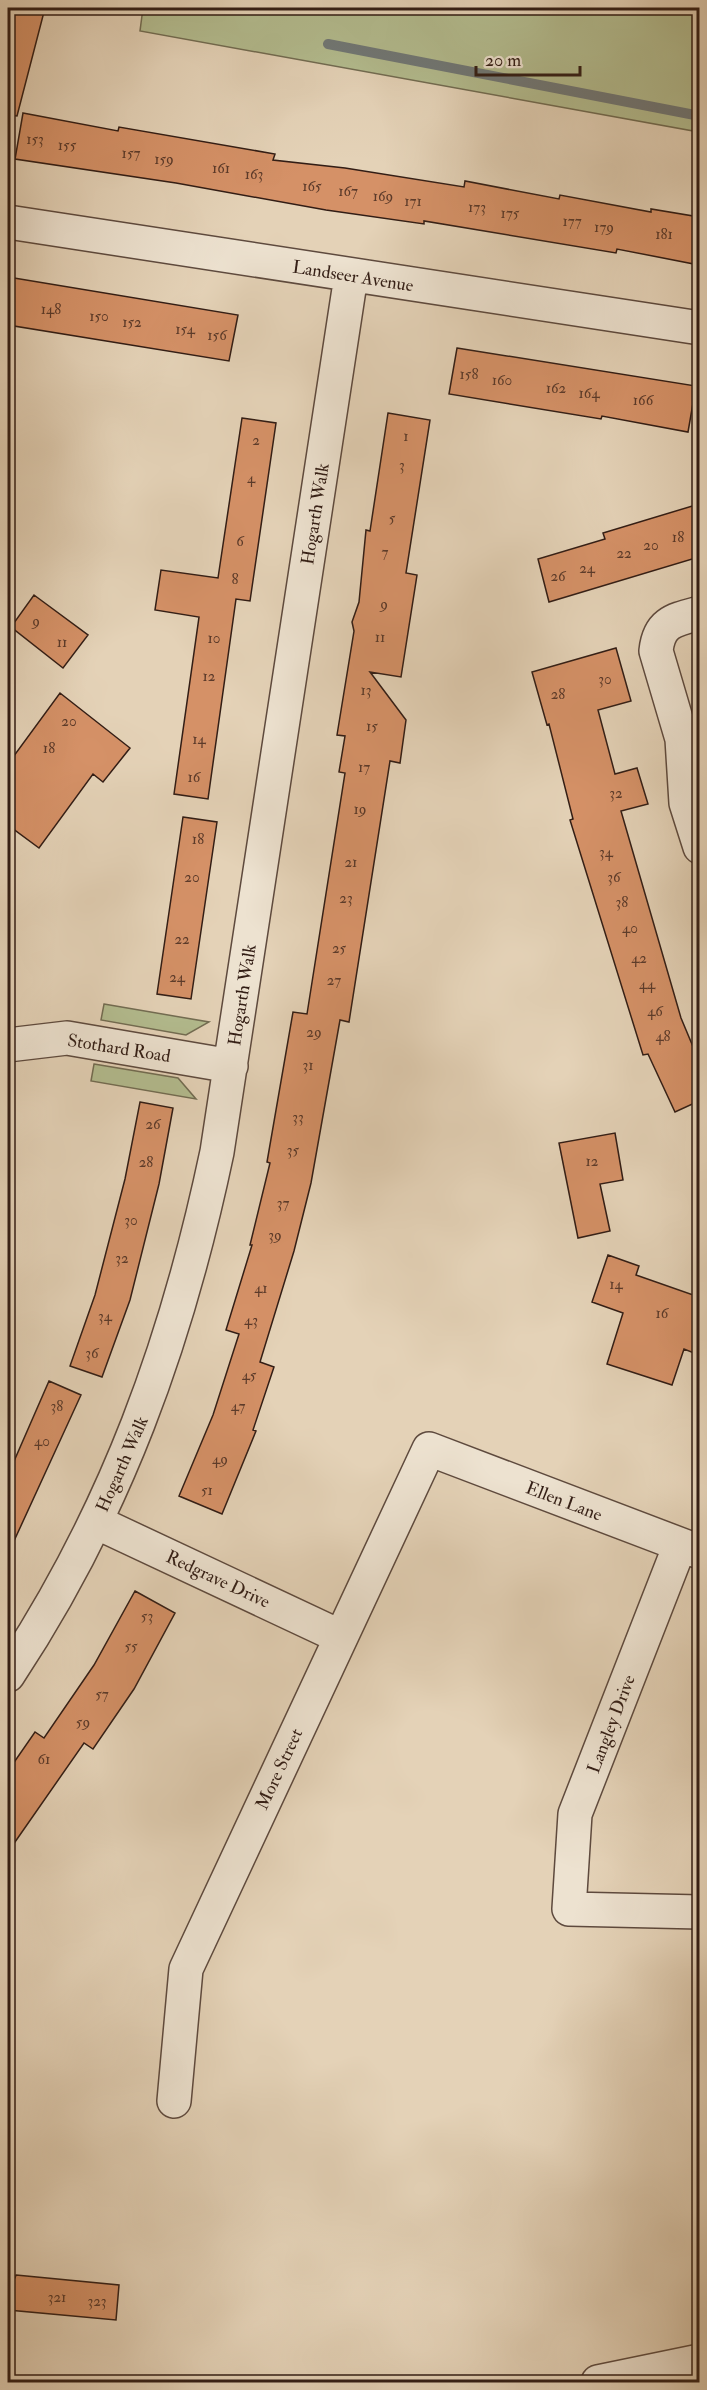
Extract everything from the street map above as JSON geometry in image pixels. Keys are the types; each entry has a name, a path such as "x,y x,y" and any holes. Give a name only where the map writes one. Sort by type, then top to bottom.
{"street":[{"name":"Landseer Avenue","path":"8,222 699,328"},
{"name":"Hogarth Walk","path":"8,1675 27,1646 96,1522 144,1414 180,1308 206,1204 231,1066 351,276"},
{"path":"699,613 676,619 664,627 657,636 656,651 682,740 686,803 699,847"},
{"name":"Stothard Road","path":"8,1045 68,1038 231,1066"},
{"name":"Ellen Lane","path":"429,1449 690,1549"},
{"name":"More Street","path":"174,2101 186,1969 429,1449"},
{"name":"Redgrave Drive","path":"96,1522 341,1637"},
{"name":"Langley Drive","path":"690,1549 575,1814 569,1909 699,1912"},
{"path":"598,2382 699,2361"}],"green space":[{"path":"143,8 699,8 699,132 140,31"},
{"path":"104,1004 209,1022 186,1035 101,1020"},
{"path":"94,1064 178,1078 196,1099 91,1081"}],"building":[{"path":"8,8 45,8 17,116 8,115"},
{"path":"23,113 118,131 119,127 275,154 273,160 345,168 464,187 465,181 559,199 560,195 651,212 651,209 699,217 699,265 617,249 616,253 424,221 424,224 326,210 176,183 15,159"},
{"path":"8,277 238,315 229,361 8,325"},
{"path":"457,348 696,386 688,432 602,416 601,419 449,394"},
{"path":"388,413 430,420 406,573 417,575 401,677 370,672 406,720 400,763 390,761 349,1022 340,1020 311,1183 294,1251 260,1362 274,1367 253,1430 256,1431 222,1514 179,1496 213,1415 239,1334 226,1330 252,1245 250,1245 270,1163 267,1162 293,1012 307,1014 345,773 339,772 345,736 337,735 354,631 352,622 359,602 366,530 370,531"},
{"path":"242,418 276,423 250,601 236,599 208,799 174,794 199,617 155,610 161,570 218,578"},
{"path":"699,504 699,557 549,602 538,559 605,539 603,533"},
{"path":"34,595 88,635 63,668 11,627"},
{"path":"616,648 631,701 598,710 615,774 637,768 648,804 621,811 681,1018 699,1061 699,1101 675,1112 648,1054 643,1055 570,820 573,819 549,724 547,725 532,672"},
{"path":"60,693 130,748 103,782 93,774 39,848 8,825 8,764"},
{"path":"183,817 217,822 191,999 157,994"},
{"path":"140,1102 173,1108 159,1184 130,1300 102,1377 70,1366 95,1295 125,1179"},
{"path":"615,1133 623,1180 600,1184 610,1231 578,1238 559,1143"},
{"path":"608,1255 639,1266 636,1275 699,1297 699,1355 684,1349 672,1385 607,1364 623,1313 592,1302"},
{"path":"49,1381 81,1395 8,1554 8,1475"},
{"path":"135,1591 175,1613 134,1689 93,1749 84,1743 8,1852 8,1771 35,1732 44,1738 94,1665"},
{"path":"16,2275 119,2285 116,2320 8,2310 8,2277 15,2278"}],"waterway":[{"path":"328,44 700,116"}]}
